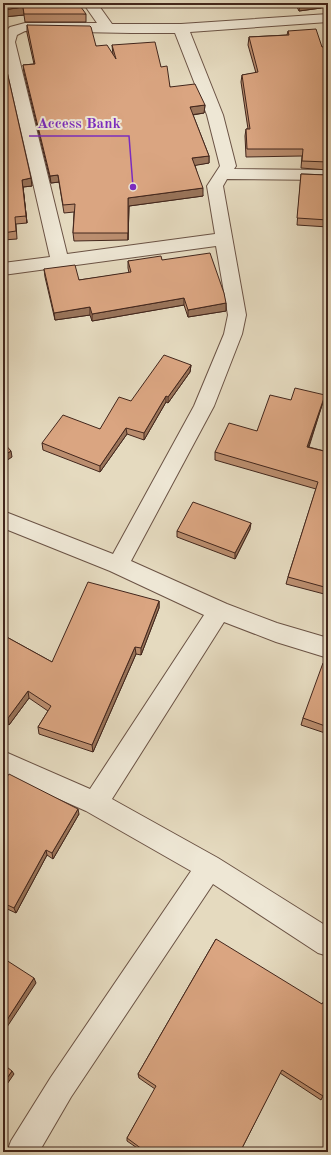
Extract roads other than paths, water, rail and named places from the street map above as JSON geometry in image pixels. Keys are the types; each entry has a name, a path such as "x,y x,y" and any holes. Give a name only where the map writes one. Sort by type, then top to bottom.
{"street":[{"path":"90,3 108,28"},
{"path":"60,261 11,84 8,42 9,35 15,29 25,27 131,29 181,28 328,18"},
{"path":"118,565 204,406 233,334 236,315 215,186 218,178 223,174 228,166 215,115 181,28"},
{"path":"223,174 328,175"},
{"path":"3,269 223,239"},
{"path":"3,519 118,565 219,611 276,632 328,648"},
{"path":"95,803 219,611"},
{"path":"3,762 95,803 209,867 328,943"},
{"path":"22,1152 61,1087 209,867"}],"place":[{"name":"Access Bank","path":"133,187"}]}
